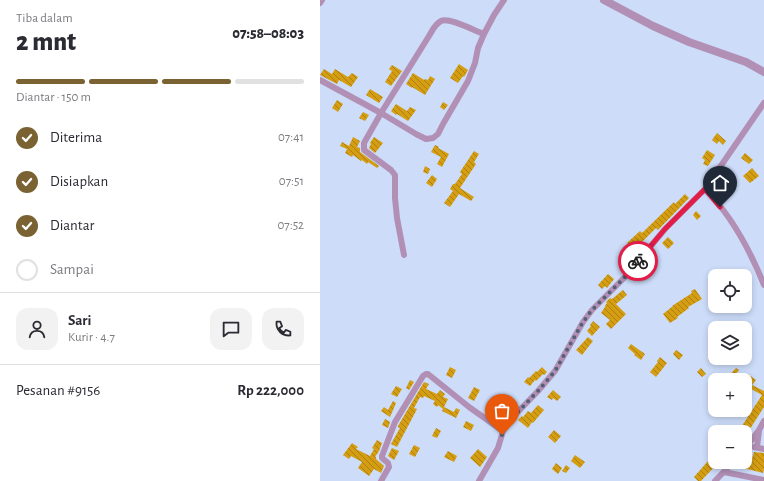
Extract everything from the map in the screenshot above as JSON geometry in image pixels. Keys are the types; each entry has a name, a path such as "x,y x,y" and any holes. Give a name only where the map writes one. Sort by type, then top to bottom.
{"street":[{"path":"320,80 426,139 436,137 468,81 484,34 504,0"},
{"path":"604,0 637,18 689,42 746,62 764,72"},
{"path":"404,255 397,218 395,175 391,170 367,152 364,148 364,143 434,27 439,22 443,20 451,21 484,34"},
{"path":"479,481 498,448 503,431 512,418 555,371 583,322 592,310 625,277 665,229 705,189 764,103"},
{"path":"705,189 731,221 748,249 764,285"},
{"path":"381,481 389,467 388,463 382,458 382,456 390,433 403,407 423,376 426,374 503,431"},
{"path":"752,440 764,421"},
{"path":"757,448 759,430"},
{"path":"752,448 764,449"},
{"path":"715,481 727,469"},
{"path":"724,472 764,480"}],"building":[{"path":"459,64 468,70 458,83 450,78"},
{"path":"392,65 402,71 391,86 385,82 392,71 389,69"},
{"path":"324,69 332,74 335,69 348,77 352,73 358,77 351,87 339,80 337,84 320,75"},
{"path":"413,73 424,80 428,80 430,76 435,79 425,95 406,84"},
{"path":"370,89 383,97 379,103 366,95"},
{"path":"337,100 343,104 338,112 332,108"},
{"path":"443,102 448,105 444,110 440,107"},
{"path":"396,104 407,111 410,107 416,110 408,121 391,111"},
{"path":"363,112 369,115 365,121 359,118"},
{"path":"717,133 726,141 723,145 719,141 717,144 712,140"},
{"path":"353,137 360,141 357,147 360,148 360,152 379,166 377,168 368,162 367,164 353,155 352,157 345,153 347,149 340,146 342,142 349,146"},
{"path":"374,137 383,143 375,153 369,148"},
{"path":"435,145 449,154 442,167 437,164 441,157 431,152"},
{"path":"707,150 715,155 708,166 703,164 705,160 702,158"},
{"path":"474,151 479,154 474,162 476,164 460,188 474,197 471,201 459,194 450,207 444,203 453,191 450,189 462,174 460,172"},
{"path":"745,153 753,160 749,164 741,158"},
{"path":"425,166 430,169 428,174 423,172"},
{"path":"752,168 759,176 750,183 743,176"},
{"path":"432,175 437,179 432,187 426,183"},
{"path":"685,194 689,198 658,230 656,228 634,250 627,243 640,231 642,233 674,202 675,204"},
{"path":"696,211 701,216 697,220 693,215"},
{"path":"668,237 674,243 668,249 662,243"},
{"path":"647,257 657,265 650,275 639,267"},
{"path":"608,274 614,279 607,288 605,286 602,289 598,285"},
{"path":"695,289 702,299 688,307 689,308 677,317 678,318 670,323 663,314 672,306 692,293 691,291"},
{"path":"623,290 627,295 616,304 626,314 611,329 606,324 610,320 601,313 607,303 606,302"},
{"path":"593,321 600,327 592,336 587,331"},
{"path":"588,337 593,341 582,355 576,350"},
{"path":"631,344 645,354 641,360 628,348"},
{"path":"676,350 683,355 679,360 673,354"},
{"path":"660,357 667,363 656,377 650,372"},
{"path":"450,367 456,370 452,378 446,375"},
{"path":"542,367 547,372 544,375 543,374 536,381 535,380 530,386 524,382 528,377 529,378"},
{"path":"701,368 706,374 702,377 697,372"},
{"path":"736,368 739,370 737,373 731,373"},
{"path":"752,377 756,380 752,385"},
{"path":"410,380 414,382 409,390 406,388"},
{"path":"424,382 429,384 426,389 437,394 440,390 445,394 443,397 448,399 444,407 454,412 456,408 460,410 456,418 442,411 443,409 438,405 437,407 433,404 435,401 424,396 423,398 420,397 414,408 417,409 397,447 391,444 400,428 398,426"},
{"path":"752,385 764,391 764,407 752,426 743,425 748,417 752,417 752,410 762,395 752,390"},
{"path":"396,386 402,389 397,397 391,394"},
{"path":"474,387 480,390 474,401 468,398"},
{"path":"553,390 561,397 557,401 553,398 552,400 547,397"},
{"path":"393,401 396,403 390,417 381,411 384,407 388,410"},
{"path":"503,405 510,411 499,422 491,417"},
{"path":"538,405 544,410 528,428 518,420 528,411 531,413"},
{"path":"385,419 390,422 388,428 382,425"},
{"path":"466,421 474,425 471,431 463,427"},
{"path":"436,428 441,431 437,438 432,436"},
{"path":"554,430 561,436 555,443 548,437"},
{"path":"377,440 382,443 375,457 384,466 381,473 374,469 369,476 358,468 362,462 351,456 349,459 343,455 352,443 358,447 356,449 370,456 374,449 372,448"},
{"path":"414,445 420,448 415,457 409,454"},
{"path":"392,448 399,451 394,460 388,456"},
{"path":"478,449 487,457 480,467 470,458"},
{"path":"448,451 457,456 454,462 444,457"},
{"path":"754,452 764,453 763,473 747,469 752,469"},
{"path":"575,455 585,462 580,468 571,461"},
{"path":"708,461 708,469 712,469 701,481 698,481 694,477"},
{"path":"556,463 562,468 558,474 552,469"},
{"path":"566,465 570,468 566,473 562,471"}],"way so far":[{"path":"502,435 512,418 555,371 583,322 592,310 625,277 638,261"}],"route":[{"path":"638,261 665,229 705,189 720,207"}]}
